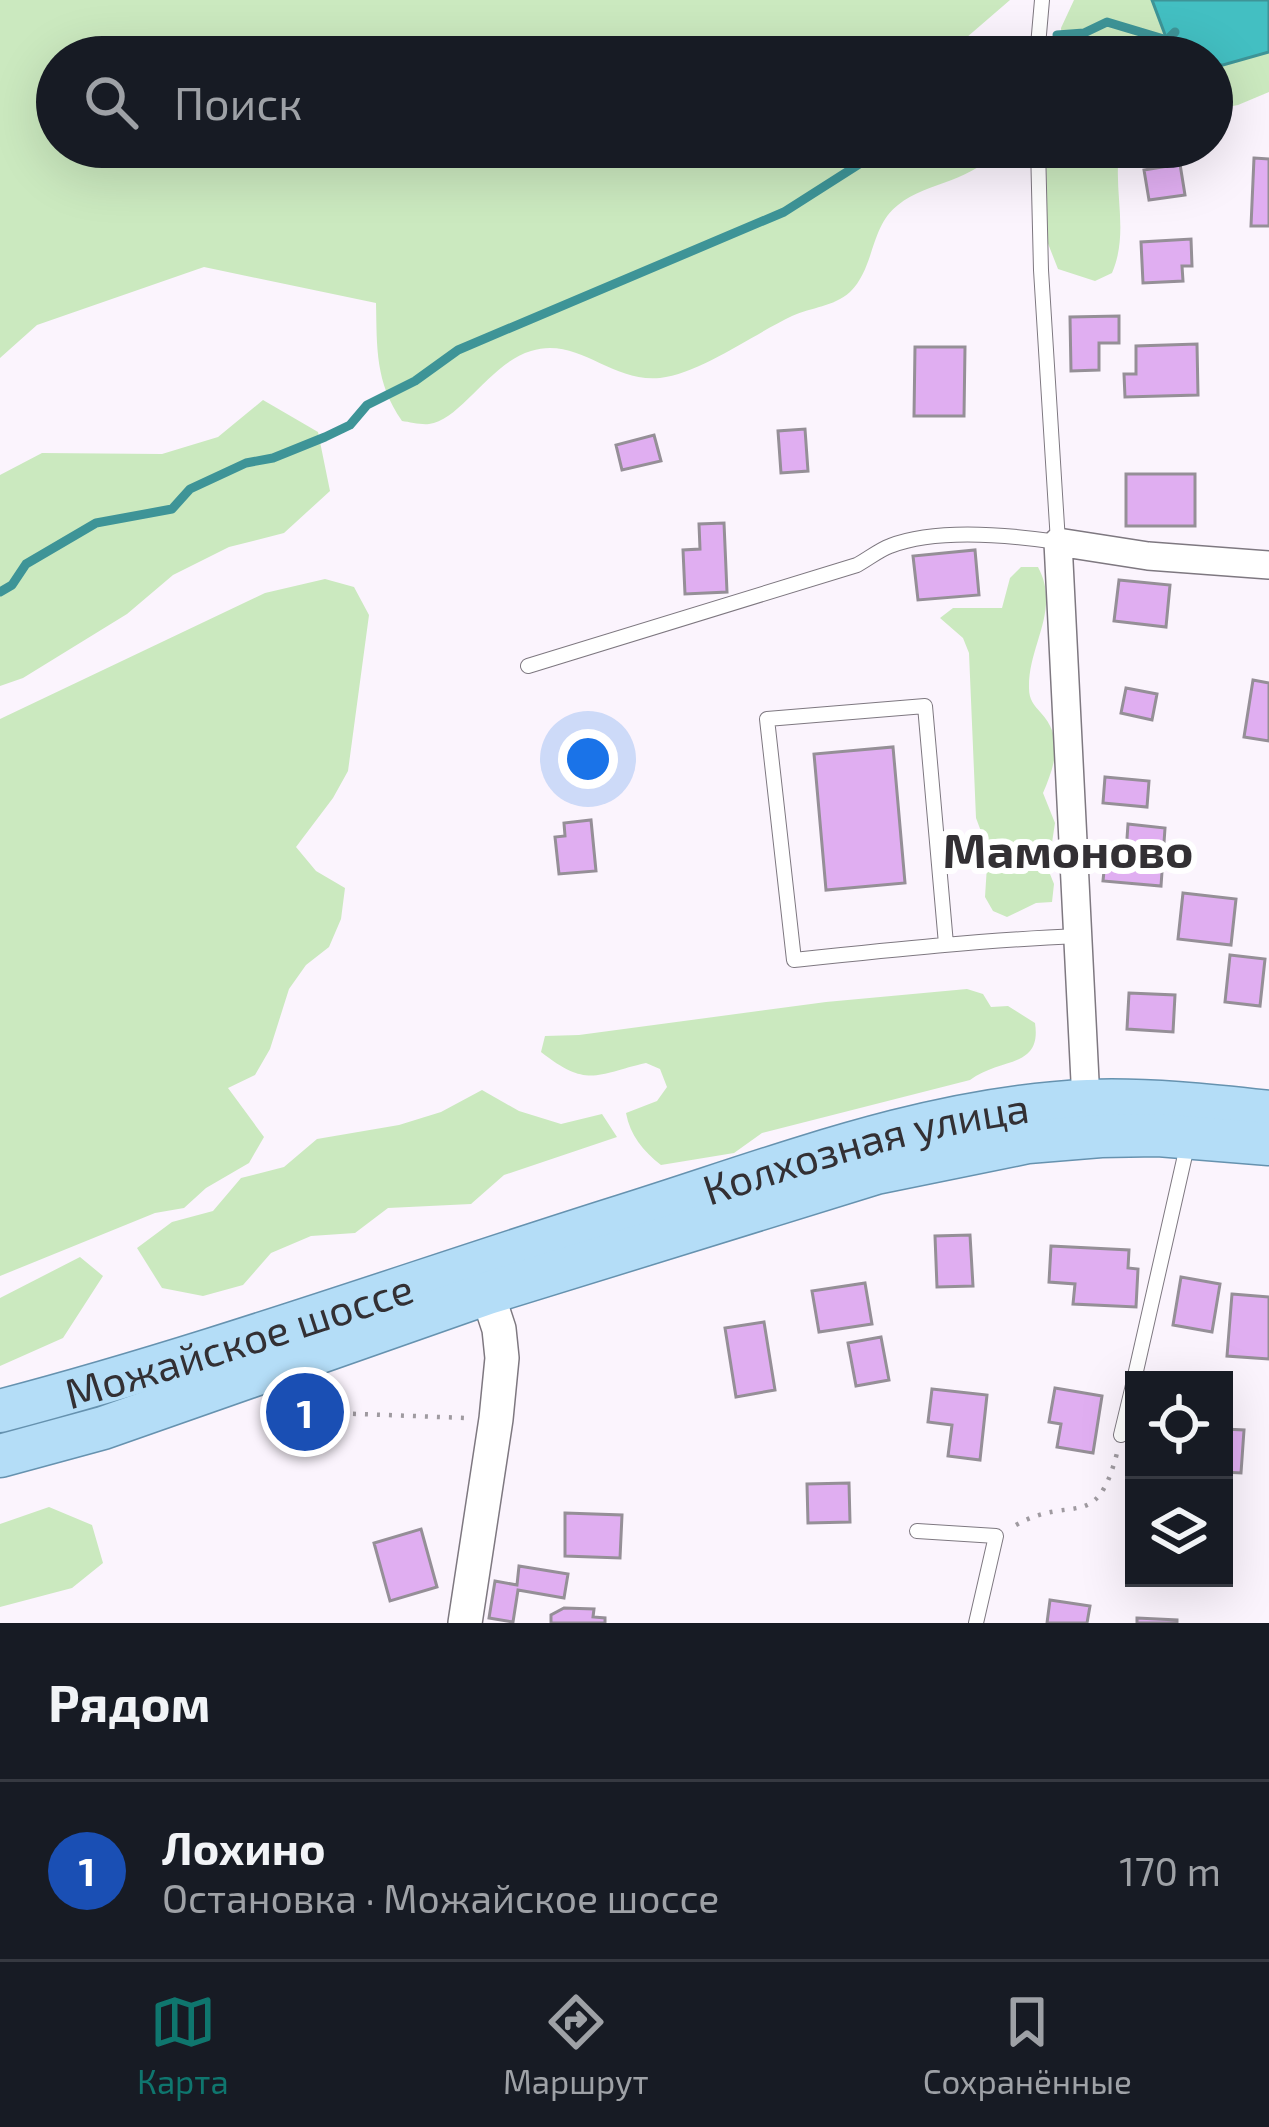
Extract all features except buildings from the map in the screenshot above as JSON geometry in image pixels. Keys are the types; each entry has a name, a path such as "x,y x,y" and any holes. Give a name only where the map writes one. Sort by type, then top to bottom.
{"main road":[{"name":"Колхозная улица","path":"483,1277 866,1139 945,1121 1086,1101 1269,1112"},
{"name":"Колхозная улица","path":"483,1277 876,1173 1028,1142 1101,1136 1269,1144"},
{"name":"Можайское шоссе","path":"0,1411 483,1277"},
{"name":"Можайское шоссе","path":"0,1456 103,1428 483,1277"}],"street":[{"path":"1086,1101 1058,542 1148,556 1269,566"},
{"path":"465,1623 502,1358 500,1329 483,1277"}],"lane":[{"path":"1039,36 1042,0"},
{"path":"528,666 857,565 891,545 945,537 1014,536 1058,542 1039,168"},
{"path":"946,944 925,706 767,719 794,960 1078,936"},
{"path":"1136,1371 1189,1137"},
{"path":"1121,1436 1125,1419"},
{"path":"916,1531 996,1536 976,1623"}],"path":[{"path":"305,1412 496,1419"},
{"path":"996,1536 1030,1517 1090,1506 1100,1499 1121,1436"}],"green space":[{"path":"0,0 1010,0 968,36 36,36 36,168 977,168 898,205 882,224 864,271 850,292 792,316 693,369 642,378 564,350 531,351 502,367 453,413 426,424 402,421 393,407 379,364 376,303 204,267 37,325 0,358"},
{"path":"1074,0 1152,0 1166,36 1062,36"},
{"path":"1269,52 1269,92 1233,106 1233,62"},
{"path":"1046,168 1119,168 1120,242 1112,273 1095,281 1058,269 1047,241"},
{"path":"263,400 318,432 330,491 284,533 229,547 173,575 127,614 23,678 0,686 0,475 42,453 162,454 218,437"},
{"path":"1021,567 1038,567 1046,598 1029,688 1055,742 1054,762 1043,793 1055,823 1048,869 1054,884 1052,902 1036,903 1007,917 993,911 985,897 988,850 976,818 969,653 963,638 940,618 953,608 1002,608 1010,578"},
{"path":"325,579 354,587 369,615 348,771 296,847 316,871 345,888 341,919 329,947 306,965 289,989 270,1049 255,1075 228,1088 264,1137 249,1163 206,1188 184,1208 155,1213 0,1276 0,719 265,593"},
{"path":"967,989 983,994 991,1007 1008,1006 1035,1023 1032,1048 1025,1055 970,1080 762,1133 734,1153 661,1165 638,1142 626,1113 657,1101 667,1087 660,1069 646,1063 582,1075 541,1052 545,1036"},
{"path":"482,1090 519,1111 561,1124 602,1114 617,1137 504,1175 471,1204 388,1208 355,1233 311,1236 271,1253 243,1285 203,1296 162,1288 137,1248 172,1222 213,1211 241,1178 284,1167 317,1139 399,1125 441,1112"},
{"path":"80,1257 103,1276 63,1338 0,1366 0,1298"},
{"path":"49,1507 92,1525 103,1563 72,1588 0,1607 0,1524"}],"water":[{"path":"1152,0 1269,0 1269,52 1233,62 1233,36 1166,36"}],"waterway":[{"path":"1057,35 1084,33 1107,22 1154,36"},
{"path":"1171,36 1175,32"},
{"path":"0,592 12,585 26,564 96,523 172,509 190,489 350,425 367,405 415,381 458,350 784,212 853,168"}],"place":[{"name":"Лохино","path":"305,1412"}],"district":[{"name":"Мамоново","path":"1068,849"}]}
